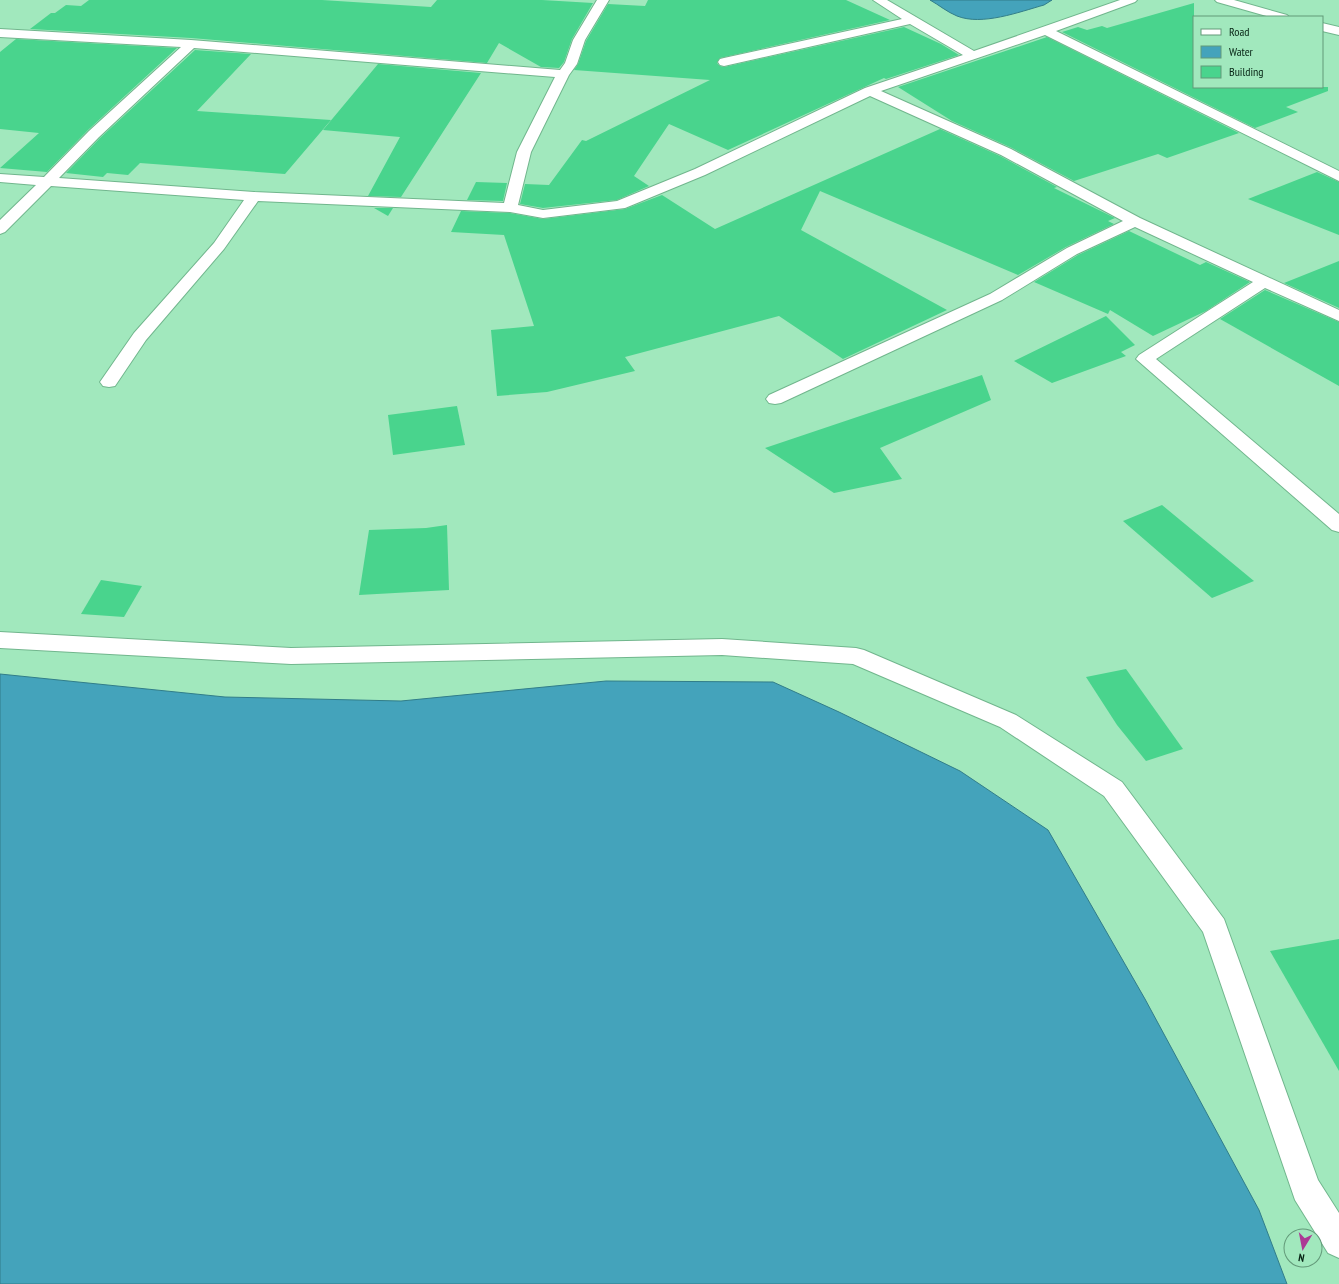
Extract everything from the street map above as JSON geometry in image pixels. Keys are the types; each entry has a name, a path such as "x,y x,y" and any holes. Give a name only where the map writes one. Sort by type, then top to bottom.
{"street":[{"path":"510,208 524,152 563,74 571,64 579,40 603,0"},
{"path":"879,0 973,56"},
{"path":"0,178 254,196 510,208 543,214 620,205 700,172 870,91 1046,31 1131,0"},
{"path":"1222,0 1279,16"},
{"path":"724,62 911,20"},
{"path":"1323,27 1339,31"},
{"path":"1046,31 1339,178"},
{"path":"0,33 191,44 563,74"},
{"path":"0,229 94,134 191,44"},
{"path":"870,91 1006,152 1135,221 1263,282 1339,316"},
{"path":"109,382 140,337 219,246 254,196"},
{"path":"775,399 996,297 1072,251 1135,221"},
{"path":"1263,282 1145,358 1339,525"},
{"path":"0,640 291,656 722,647 856,656 1008,721 1113,789 1215,927 1306,1189 1339,1242"}],"water":[{"path":"930,0 1052,0 1044,5 1000,17 989,19 967,19 950,13"},
{"path":"0,674 225,697 401,701 606,681 773,682 839,712 960,771 1048,830 1145,999 1259,1210 1287,1284 0,1284"}],"building":[{"path":"89,0 322,0 431,7 437,0 542,0 593,3 572,39 564,62 559,68 541,67 499,43 487,63 191,38 30,29 51,13 55,13 66,5 81,6"},
{"path":"648,0 846,0 890,20 720,58 717,63 724,67 904,27 941,44 959,55 886,79 884,78 728,150 669,124 634,176 649,186 617,200 543,208 520,204 525,184 549,185 582,140 586,141 710,80 574,70 578,64 586,41 608,4 645,6"},
{"path":"1194,3 1193,88 1328,87 1328,91 1286,107 1298,112 1255,128 1062,32 1078,27 1087,30 1102,26 1107,28"},
{"path":"1047,37 1239,133 1167,158 1158,154 1074,181 1012,148 952,121 898,87"},
{"path":"16,39 177,48 88,130 47,172 0,168 39,133 0,129 0,52"},
{"path":"195,50 251,54 197,111 331,120 285,174 140,163 128,175 107,173 103,177 66,173 100,138"},
{"path":"378,64 481,73 401,197 368,196 400,137 323,130"},
{"path":"940,129 1000,156 1057,187 1054,188 1115,218 1108,221 1114,224 1066,247 1018,275 820,191 801,230 947,310 843,359 779,316 625,357 635,371 547,392 497,396 491,330 534,326 504,235 451,232 461,211 510,213 543,219 625,209 662,195 715,229"},
{"path":"1317,172 1339,182 1339,235 1248,199"},
{"path":"476,182 507,183 503,201 467,200"},
{"path":"374,208 393,208 388,216"},
{"path":"1129,231 1200,265 1206,262 1250,282 1206,311 1153,336 1110,310 1108,314 1034,282 1078,255"},
{"path":"1339,261 1339,308 1284,283"},
{"path":"1265,290 1339,322 1339,386 1220,319"},
{"path":"1106,316 1135,345 1121,352 1126,356 1052,383 1014,361"},
{"path":"982,375 991,400 880,448 902,479 834,493 765,448"},
{"path":"457,406 465,445 393,455 388,415"},
{"path":"1162,505 1254,581 1212,598 1123,521"},
{"path":"447,525 449,590 359,595 369,530 426,528"},
{"path":"101,580 142,586 124,617 81,614"},
{"path":"1126,669 1183,749 1146,761 1117,725 1086,677"},
{"path":"1339,939 1339,1071 1270,951"}]}
